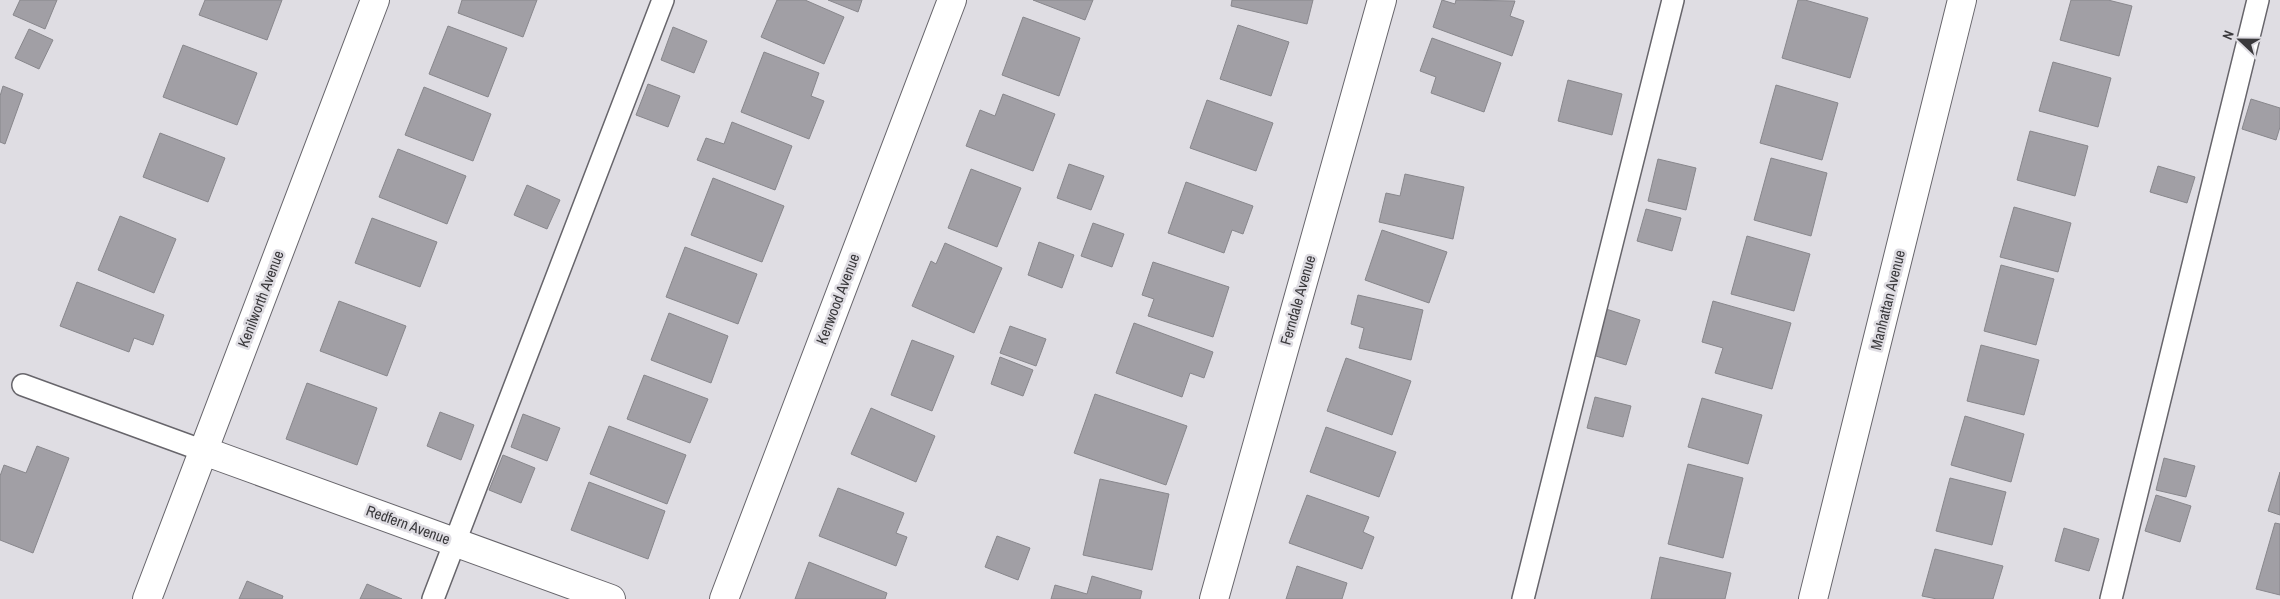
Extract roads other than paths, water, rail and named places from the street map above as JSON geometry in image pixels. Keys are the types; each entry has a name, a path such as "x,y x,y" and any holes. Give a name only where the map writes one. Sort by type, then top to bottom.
{"street":[{"name":"Kenilworth Avenue","path":"147,599 376,0"},
{"name":"Kenwood Avenue","path":"724,599 952,0"},
{"name":"Ferndale Avenue","path":"1214,599 1382,0"},
{"name":"Manhattan Avenue","path":"1813,599 1962,0"},
{"name":"Redfern Avenue","path":"204,451 612,599"}],"lane":[{"path":"433,599 663,0"},
{"path":"1523,599 1673,0"},
{"path":"2111,599 2258,0"},
{"path":"23,384 204,451"}]}
